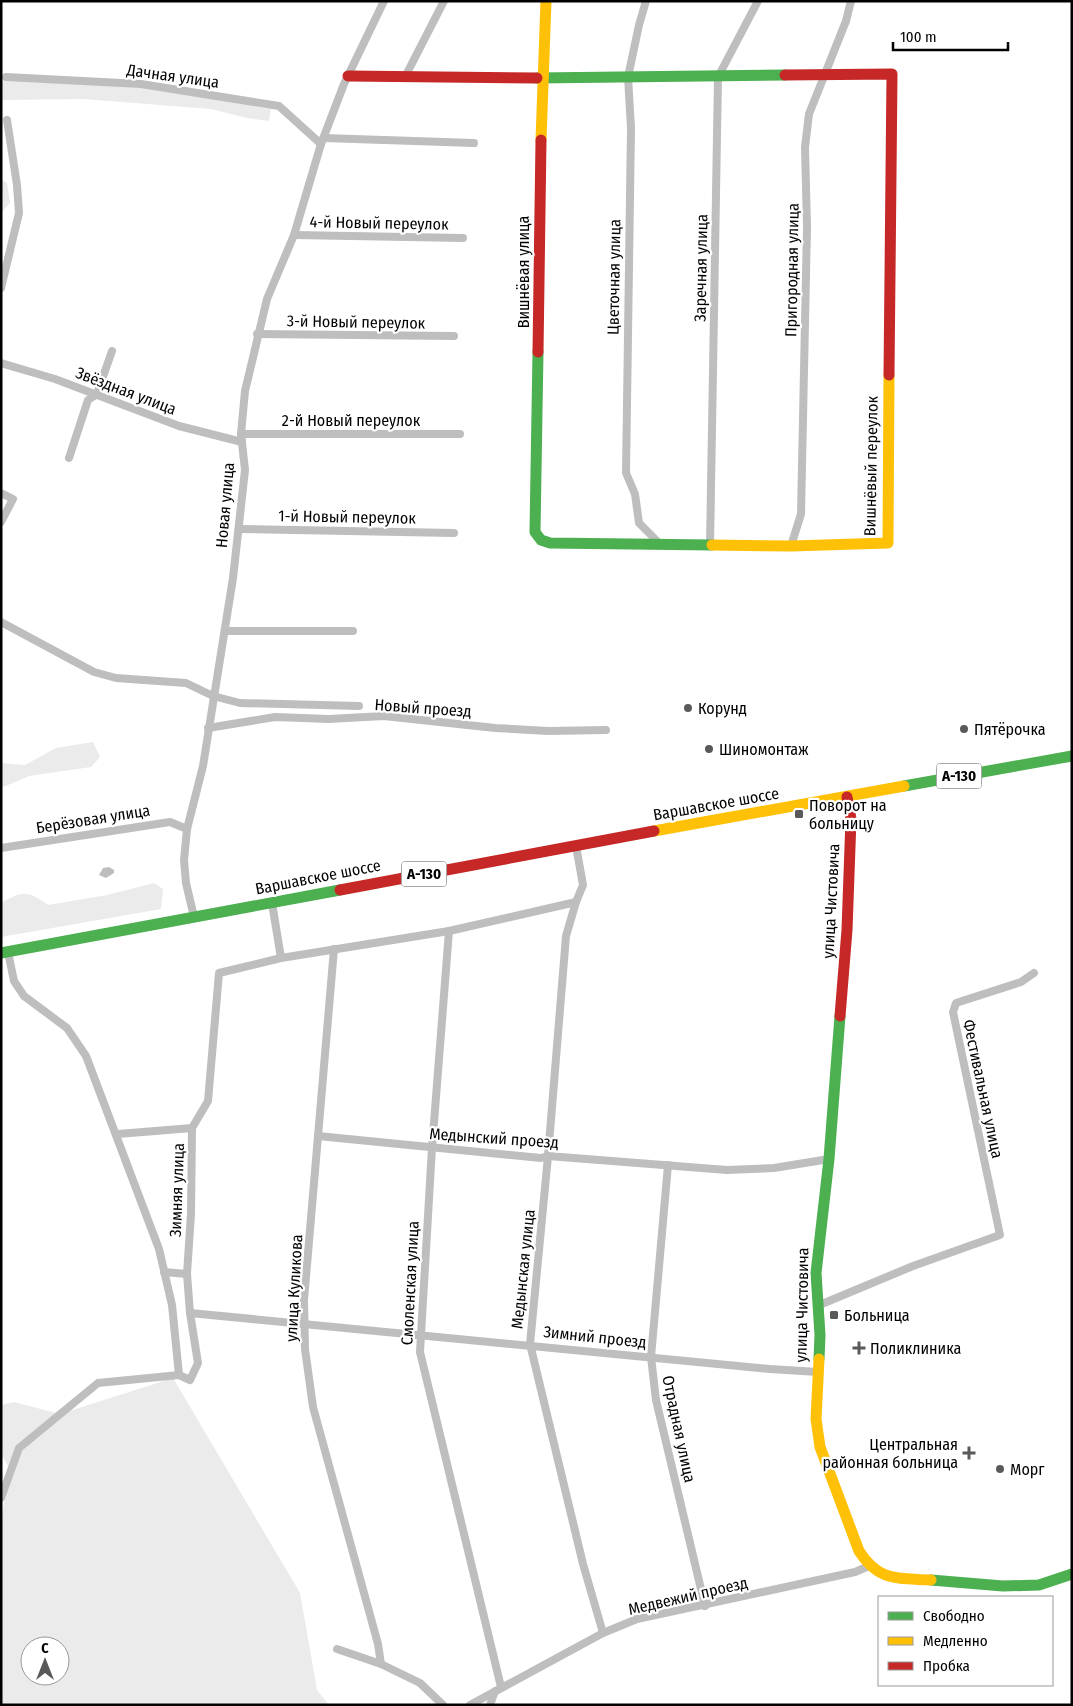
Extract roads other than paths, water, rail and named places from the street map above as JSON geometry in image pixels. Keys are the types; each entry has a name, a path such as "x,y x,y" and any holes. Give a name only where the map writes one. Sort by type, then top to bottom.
{"street":[{"name":"Новая улица","path":"194,917 186,883 184,860 187,829 203,766 212,696 219,676 239,529 245,470 241,438 245,391 257,334 267,299 294,236 322,141 348,76 384,1"},
{"path":"406,77 444,1"},
{"name":"Вишнёвая улица","path":"541,540 535,532 541,78 546,1"},
{"name":"Цветочная улица","path":"646,1 628,77 631,128 626,473 635,494 639,523 660,544"},
{"name":"Заречная улица","path":"710,546 718,77 758,1"},
{"name":"Пригородная улица","path":"791,546 801,514 807,227 805,147 809,114 846,21 851,1"},
{"name":"Вишнёвый переулок","path":"541,540 550,543 710,546 888,543 892,74 823,76"},
{"name":"Дачная улица","path":"6,76 141,84 279,106 322,141"},
{"path":"348,76 541,78 823,76"},
{"path":"1,288 19,213 17,185 7,120"},
{"path":"322,141 474,143"},
{"name":"4-й Новый переулок","path":"294,236 463,238"},
{"name":"3-й Новый переулок","path":"257,334 454,336"},
{"path":"69,458 88,400 97,394 112,351"},
{"name":"Звёздная улица","path":"1,363 55,379 179,426 241,438"},
{"name":"2-й Новый переулок","path":"241,438 460,434"},
{"path":"1,493 12,499 1,522"},
{"name":"1-й Новый переулок","path":"239,529 454,533"},
{"path":"1,622 100,675 116,678 181,682 196,687 212,696 240,703 359,706"},
{"path":"225,631 354,631"},
{"name":"Новый проезд","path":"208,728 275,717 329,720 384,716 548,731 606,730"},
{"name":"А-130","path":"847,797 1072,756"},
{"name":"Варшавское шоссе","path":"5,953 272,902 847,797"},
{"name":"улица Чистовича","path":"847,797 850,819 850,884 829,1159 816,1273 820,1335 816,1419 820,1447 859,1551 868,1566"},
{"name":"Берёзовая улица","path":"1,848 170,822 187,829"},
{"name":"Медынская улица","path":"576,846 582,885 566,936 530,1344 583,1564 602,1633"},
{"path":"272,902 281,958 449,931 576,902"},
{"name":"Смоленская улица","path":"449,931 432,1148 420,1352 498,1689"},
{"name":"улица Куликова","path":"334,949 304,1300 304,1349 313,1407 378,1644 381,1664"},
{"path":"1,1498 19,1448 98,1383 179,1375 172,1305 159,1248 118,1134 86,1056 67,1028 24,996 14,981 5,953"},
{"name":"Зимняя улица","path":"179,1375 190,1380 198,1363 190,1313 187,1274 191,1214 192,1128 208,1101 219,973 281,958"},
{"name":"Фестивальная улица","path":"818,1306 913,1266 1000,1234 953,1012 956,1003 1022,982 1034,973"},
{"path":"118,1134 192,1128"},
{"name":"Медынский проезд","path":"318,1136 541,1158 548,1156 728,1170 774,1168 829,1159"},
{"name":"Отрадная улица","path":"668,1165 651,1357 656,1400 705,1606"},
{"path":"164,1272 187,1274"},
{"name":"Зимний проезд","path":"190,1313 530,1344 770,1369 818,1372"},
{"path":"868,1566 886,1577 1004,1586 1039,1585 1072,1574"},
{"name":"Медвежий проезд","path":"470,1705 602,1633 638,1619 855,1572 868,1566"},
{"path":"337,1650 381,1664 420,1683 443,1705"},
{"path":"490,1705 498,1689"}],"place":[{"name":"Корунд","path":"688,708"},
{"name":"Пятёрочка","path":"964,729"},
{"name":"Шиномонтаж","path":"709,749"},
{"name":"Поворот на больницу","path":"799,814"},
{"name":"Больница","path":"834,1315"},
{"name":"Поликлиника","path":"859,1348"},
{"name":"Центральная районная больница","path":"969,1453"},
{"name":"Морг","path":"1000,1469"}]}
